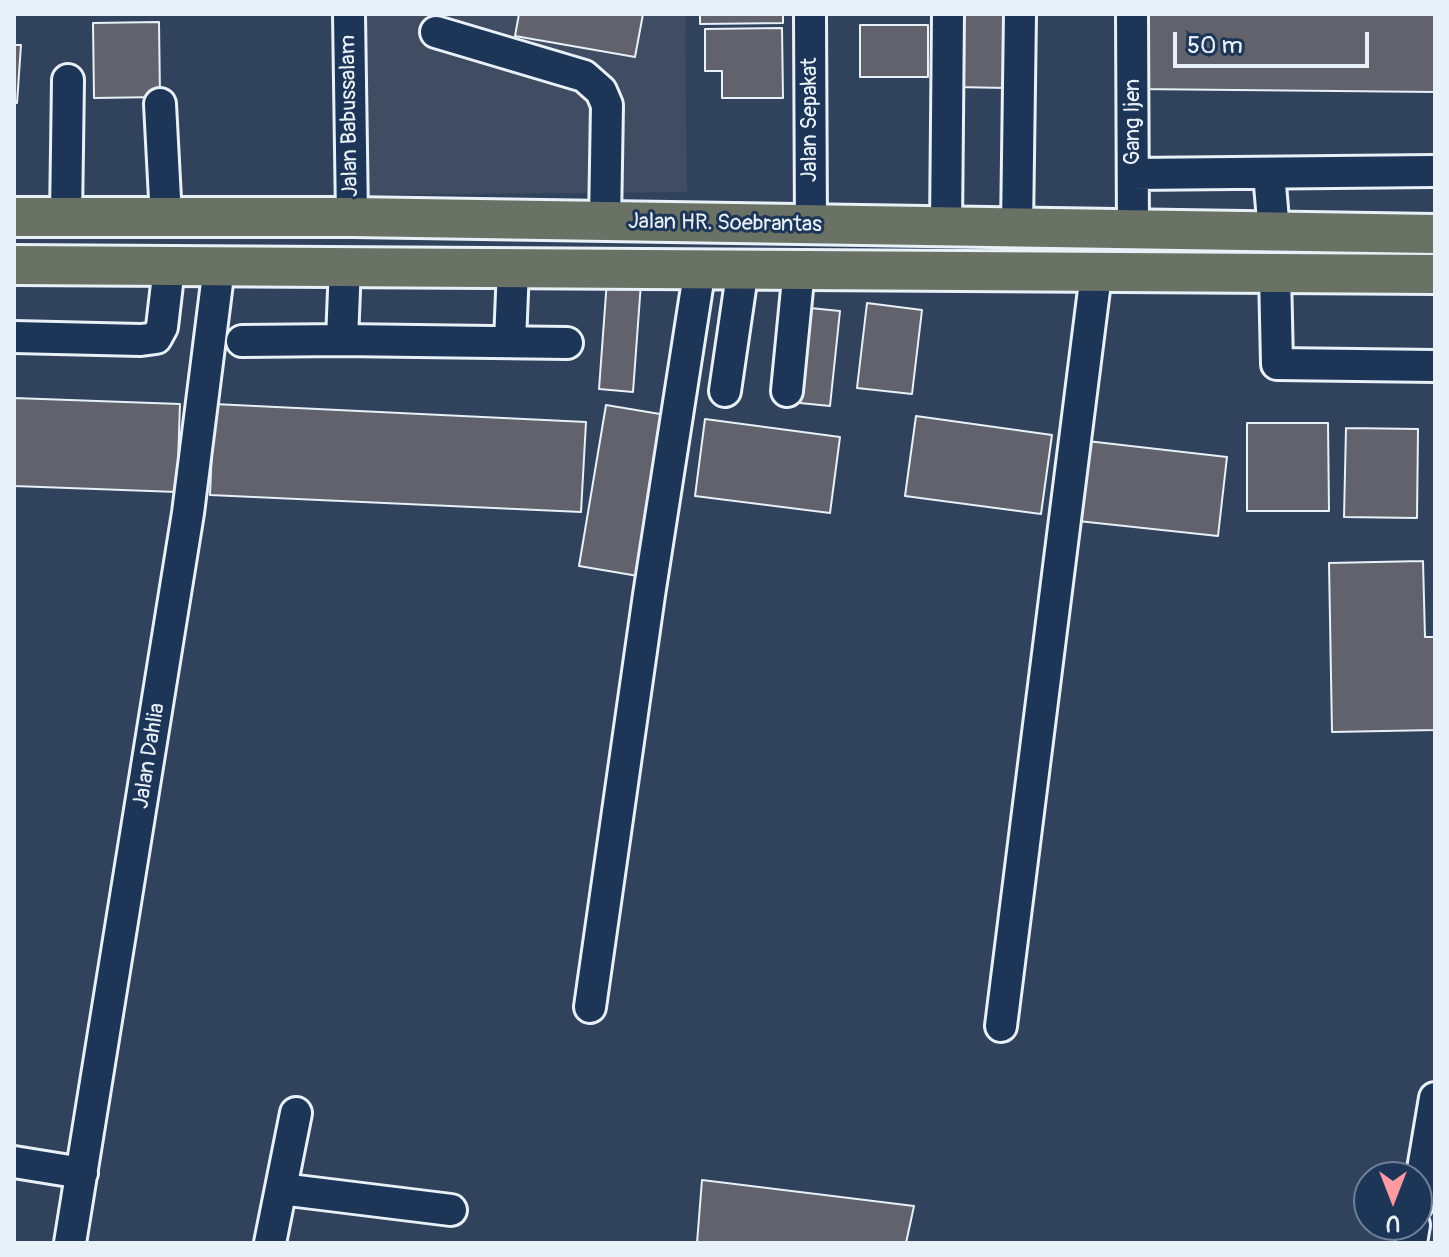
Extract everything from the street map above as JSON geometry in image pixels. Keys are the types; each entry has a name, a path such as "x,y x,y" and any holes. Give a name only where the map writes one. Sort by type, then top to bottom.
{"main road":[{"name":"Jalan HR. Soebrantas","path":"14,217 352,217 1435,234"},
{"path":"82,217 96,265"},
{"path":"217,218 219,267"},
{"path":"1274,232 1275,273"},
{"name":"Jalan HR. Soebrantas","path":"14,265 1435,274"}],"street":[{"name":"Jalan Babussalam","path":"349,14 352,217"},
{"name":"Jalan Sepakat","path":"810,14 811,226"},
{"path":"946,227 948,14"},
{"path":"1017,228 1020,14"},
{"name":"Gang Ijen","path":"1132,14 1133,231"},
{"path":"436,32 584,76 601,91 607,105 605,222"},
{"path":"68,80 82,217"},
{"path":"160,104 166,218"},
{"path":"1133,174 1435,171"},
{"path":"1269,173 1274,232"},
{"path":"342,340 345,266"},
{"path":"14,337 156,338 162,327 169,267"},
{"name":"Jalan Dahlia","path":"70,1243 188,513 219,267"},
{"path":"510,342 513,268"},
{"path":"590,1007 700,268"},
{"path":"725,391 743,268"},
{"path":"787,391 799,269"},
{"path":"1275,273 1277,364 1435,366"},
{"path":"1001,1026 1096,274"},
{"path":"242,341 567,343"},
{"path":"1424,1161 1435,1098"},
{"path":"270,1243 296,1113"},
{"path":"14,1162 82,1173"},
{"path":"281,1189 451,1210"}],"shaded area":[{"path":"362,14 685,14 687,192 363,195"}],"building":[{"path":"519,14 643,14 635,57 515,36"},
{"path":"700,14 783,14 783,23 700,24"},
{"path":"957,14 1007,14 1007,88 956,87"},
{"path":"1139,14 1435,14 1435,92 1136,89"},
{"path":"159,22 160,97 94,98 93,23"},
{"path":"860,25 928,25 928,77 860,77"},
{"path":"782,28 783,98 722,98 722,71 705,71 705,29"},
{"path":"14,45 21,45 17,103 14,102"},
{"path":"607,280 641,283 633,392 599,389"},
{"path":"867,303 922,310 912,394 857,388"},
{"path":"810,308 840,311 830,406 800,403"},
{"path":"14,398 180,404 177,492 14,486"},
{"path":"214,404 586,422 581,512 210,495"},
{"path":"606,405 666,415 638,576 579,566"},
{"path":"916,416 1052,435 1041,514 905,496"},
{"path":"705,419 840,437 830,513 695,496"},
{"path":"1247,423 1328,423 1329,511 1247,511"},
{"path":"1346,428 1418,429 1417,518 1344,517"},
{"path":"1087,441 1227,457 1218,536 1078,521"},
{"path":"1423,561 1425,637 1435,637 1435,730 1332,732 1329,563"},
{"path":"702,1180 914,1206 906,1243 697,1243"}]}
